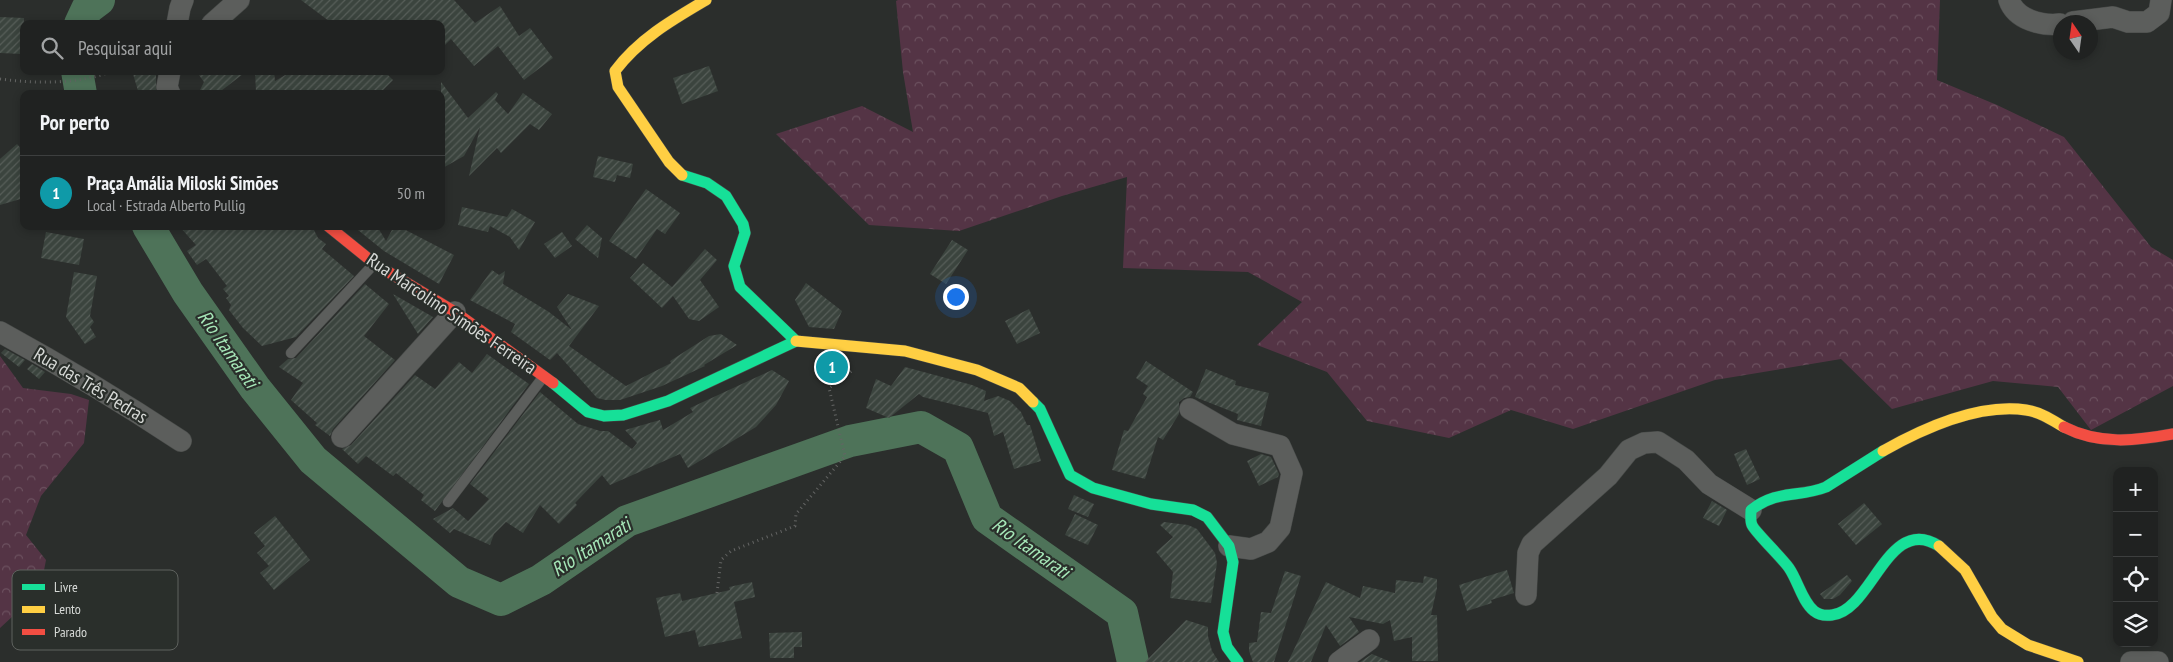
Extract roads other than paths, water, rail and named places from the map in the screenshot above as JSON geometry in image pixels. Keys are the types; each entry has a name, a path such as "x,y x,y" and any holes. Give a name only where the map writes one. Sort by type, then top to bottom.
{"street":[{"path":"178,20 184,0"},
{"path":"216,20 239,0"},
{"path":"706,0 650,34 624,57 614,70 618,87 669,162 684,176 707,183 726,196 743,224 746,233 734,266 740,287 796,341 905,351 977,370 1019,388 1040,409 1070,475 1093,488 1151,504 1193,510 1207,517 1228,546 1233,562 1223,632 1227,647 1238,662"},
{"path":"2009,0 2023,18 2049,26 2053,25"},
{"path":"2098,19 2113,17 2128,22 2148,22 2159,13 2161,0"},
{"path":"169,90 170,75"},
{"name":"Rua Marcolino Simões Ferreira","path":"333,230 375,264 455,312 545,376 588,412 604,416 623,415 668,401 796,341"},
{"path":"342,437 455,312"},
{"name":"Rua das Três Pedras","path":"0,332 60,365 181,442"},
{"path":"1751,510 1761,501 1775,495 1818,490 1882,452 1930,428 1980,413 2018,408 2047,415 2078,434 2107,441 2144,440 2173,434"},
{"path":"1190,409 1232,434 1280,446 1292,473 1280,528 1268,542 1250,549 1228,546"},
{"path":"1526,595 1528,553 1532,544 1608,476 1630,450 1644,443 1658,442 1686,460 1709,484 1751,510"},
{"path":"1751,510 1752,526 1784,558 1809,607 1824,616 1837,615 1853,604 1877,570 1896,548 1909,541 1926,539 1950,554 1969,575 1987,612 2002,630 2025,644 2078,662"},
{"path":"1339,662 1369,640"},
{"path":"2131,662 2158,662"}],"lane":[{"path":"291,353 375,264"},
{"path":"448,502 545,376"}],"waterway":[{"name":"Rio Itamarati","path":"82,20 87,9 99,0"},
{"name":"Rio Itamarati","path":"78,75 80,90"},
{"name":"Rio Itamarati","path":"150,230 188,293 255,388 313,460 459,582 501,600 541,580 627,521 850,441 921,427 958,448 987,518 1122,613 1133,662"}],"place":[{"name":"Praça Amália Miloski Simões","path":"832,367"}]}
